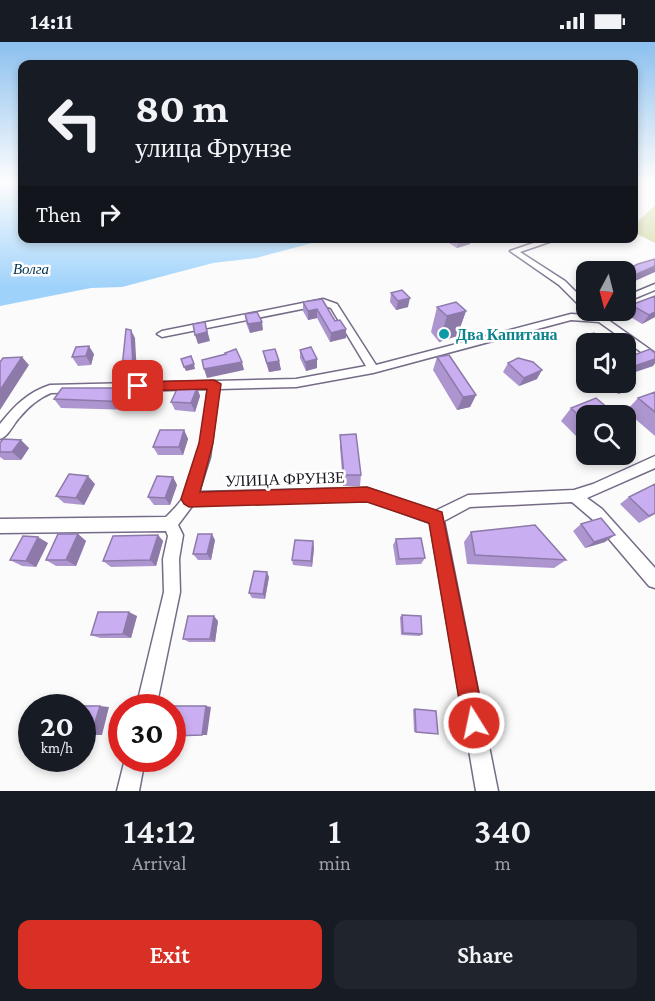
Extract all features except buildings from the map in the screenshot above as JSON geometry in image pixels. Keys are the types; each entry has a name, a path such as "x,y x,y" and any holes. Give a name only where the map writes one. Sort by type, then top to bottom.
{"street":[{"path":"541,243 514,251 562,283 576,297"},
{"path":"636,295 655,287"},
{"path":"162,334 323,302 334,306 373,369"},
{"path":"1,433 19,408 38,394 50,389 296,383 373,369 576,317"},
{"path":"609,321 655,358"},
{"path":"170,525 189,499 206,443 214,384"},
{"path":"487,791 436,518 468,501 574,496 596,489 655,462"},
{"name":"УЛИЦА ФРУНЗЕ","path":"189,499 367,494 436,518"},
{"path":"574,496 597,514 655,580"},
{"path":"0,526 170,525"},
{"path":"149,694 172,592 171,559 176,535 170,525"},
{"path":"128,791 132,772"}],"green space":[{"path":"641,218 655,218 655,243 638,234 638,221"}],"water":[{"name":"Волга","path":"0,218 18,218 18,243 312,243 256,258 213,263 122,287 91,288 0,306"}],"place":[{"name":"Два Капитана","path":"444,334"}],"route":[{"path":"138,386 214,384 206,443 189,499 367,494 436,518 474,723"}]}
